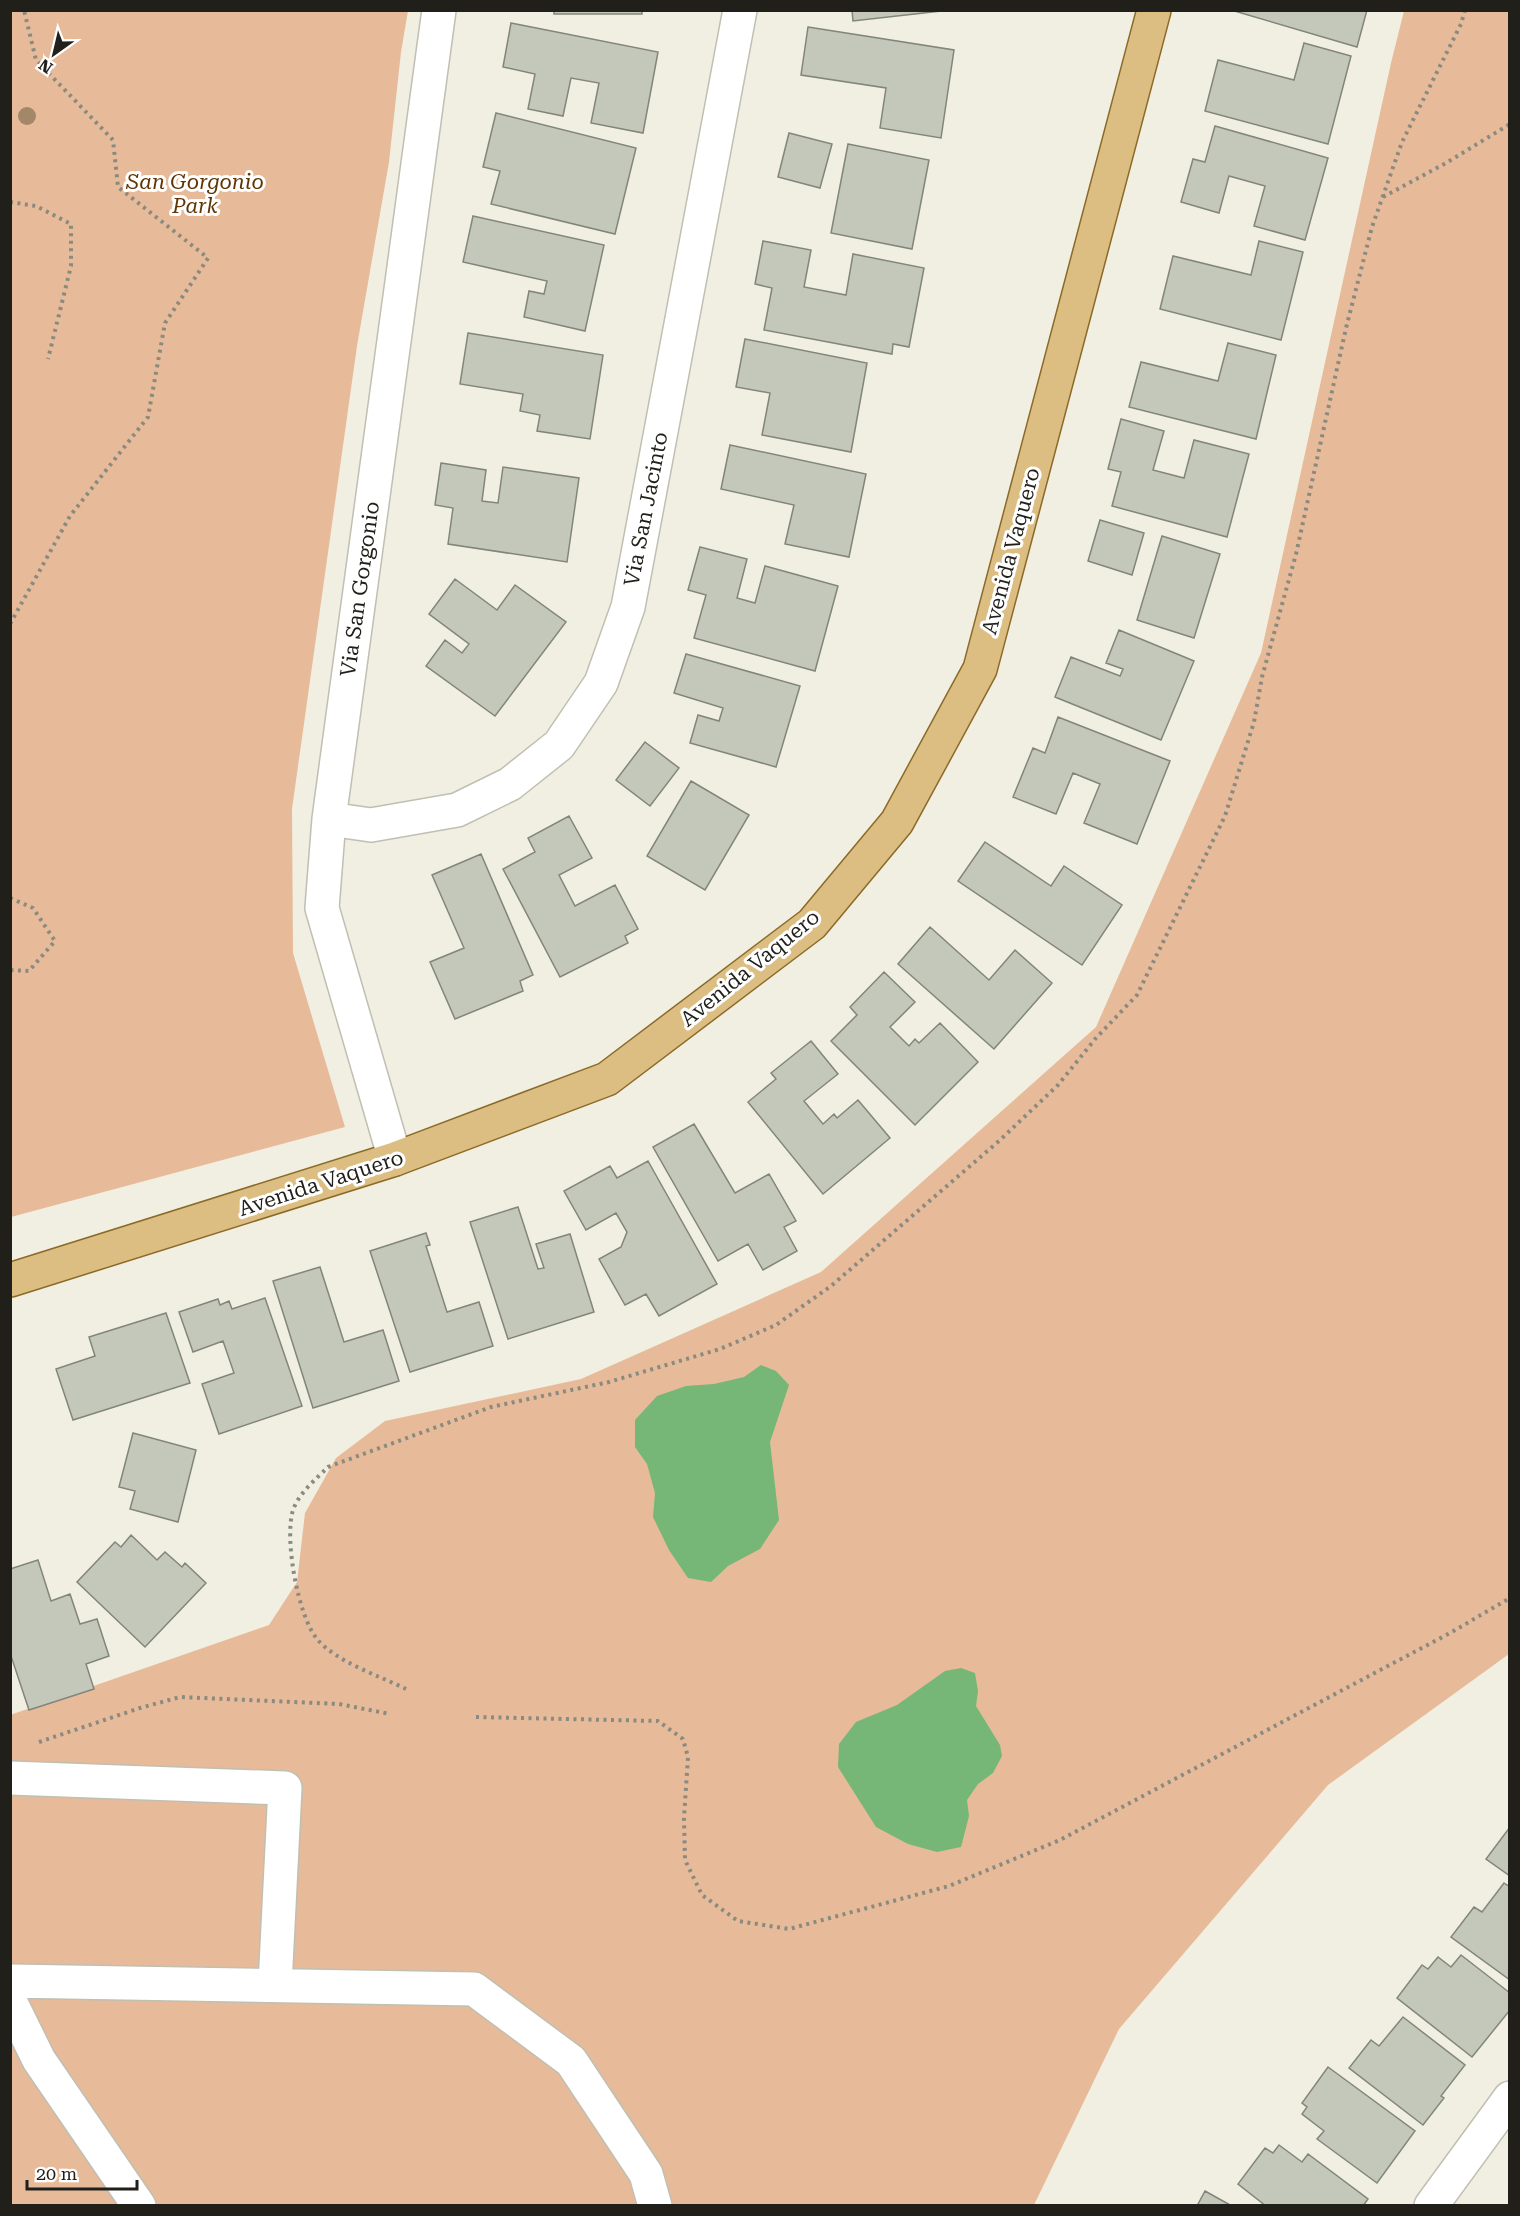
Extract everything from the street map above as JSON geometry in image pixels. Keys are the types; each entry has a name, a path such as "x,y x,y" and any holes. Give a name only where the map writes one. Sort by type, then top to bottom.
{"main road":[{"name":"Avenida Vaquero","path":"10,1280 395,1159 607,1080 813,924 897,822 980,669 1154,10"}],"street":[{"name":"Via San Gorgonio","path":"395,1159 322,908 329,819 439,10"},
{"name":"Via San Jacinto","path":"329,819 371,825 457,810 510,784 559,745 601,682 628,607 740,10"},
{"path":"10,1778 285,1788 275,1985"},
{"path":"10,1981 474,1989 571,2061 646,2174 655,2205"},
{"path":"10,2001 39,2060 139,2205"},
{"path":"1431,2205 1509,2098"}],"path":[{"path":"10,624 70,516 148,417 165,323 208,258 118,187 113,140 36,60 24,10"},
{"path":"406,1689 340,1657 318,1640 305,1619 294,1577 291,1531 293,1509 309,1486 328,1467 491,1407 609,1382 720,1349 776,1325 831,1286 999,1141 1058,1085 1096,1038 1137,995 1226,816 1254,722 1262,677 1301,532 1346,328 1382,197 1402,142 1461,24 1465,10"},
{"path":"1382,197 1446,163 1509,124"},
{"path":"10,202 36,206 71,224 71,266 48,359"},
{"path":"10,898 33,908 55,941 28,971 10,970"},
{"path":"476,1717 658,1721 683,1739 688,1757 684,1818 685,1860 702,1895 738,1921 789,1929 949,1886 1060,1840 1450,1633 1509,1598"},
{"path":"31,1743 41,1742 140,1708 180,1697 339,1704 390,1714"}],"green space":[{"name":"San Gorgonio Park","path":"11,10 408,11 401,52 389,162 357,346 292,809 293,953 345,1127 11,1217"},
{"path":"1404,11 1509,11 1509,1654 1328,1785 1119,2029 1034,2205 11,2205 10,1715 269,1625 297,1582 305,1513 336,1458 385,1421 581,1379 821,1272 1096,1027 1261,653"}],"shaded area":[{"path":"761,1365 776,1371 789,1385 770,1442 779,1520 760,1549 728,1566 711,1582 688,1578 669,1550 653,1517 655,1493 647,1464 635,1447 635,1420 657,1396 686,1386 714,1384 744,1377"},
{"path":"961,1668 975,1673 978,1691 976,1706 1000,1745 1002,1756 993,1773 978,1784 967,1800 969,1816 961,1847 937,1852 908,1844 876,1827 838,1767 839,1744 856,1722 897,1705 945,1671"}],"building":[{"path":"554,10 642,10 642,14 554,14"},
{"path":"852,10 941,10 941,11 853,21"},
{"path":"1231,10 1367,10 1357,47"},
{"path":"511,23 658,52 643,133 591,123 599,83 571,78 563,116 528,109 535,74 503,67"},
{"path":"808,27 954,50 941,138 880,128 886,88 801,75"},
{"path":"1304,43 1351,56 1328,144 1205,111 1218,60 1294,80"},
{"path":"496,113 636,148 615,234 491,204 500,171 483,167"},
{"path":"1215,126 1328,158 1305,240 1254,226 1265,186 1229,176 1219,213 1181,202 1193,159 1205,162"},
{"path":"789,133 832,144 820,188 778,177"},
{"path":"848,144 929,160 912,249 831,233"},
{"path":"473,216 604,245 585,331 524,317 529,291 544,294 547,281 463,262"},
{"path":"763,241 811,250 804,287 846,295 853,254 924,268 909,347 893,344 892,354 764,330 772,288 755,284"},
{"path":"1259,241 1303,252 1281,340 1160,309 1173,256 1251,275"},
{"path":"468,333 603,355 590,439 537,431 540,415 520,411 523,394 460,384"},
{"path":"745,339 867,363 851,452 762,435 770,393 736,387"},
{"path":"1228,343 1276,355 1256,439 1129,407 1141,362 1218,381"},
{"path":"1121,419 1164,431 1153,470 1184,478 1194,440 1249,454 1227,537 1112,506 1121,472 1108,469"},
{"path":"730,445 866,474 849,557 785,544 794,505 721,489"},
{"path":"441,463 486,470 482,501 498,503 503,467 579,478 567,562 448,544 453,508 435,505"},
{"path":"1100,520 1144,533 1132,575 1088,561"},
{"path":"1162,536 1220,554 1194,638 1137,620"},
{"path":"700,547 747,559 737,598 755,603 765,566 838,586 815,671 694,638 706,595 688,590"},
{"path":"455,579 497,610 515,585 566,622 495,716 426,666 445,640 462,653 469,644 429,614"},
{"path":"1119,630 1194,661 1161,740 1055,697 1071,657 1120,676 1123,669 1106,663"},
{"path":"686,654 800,686 776,767 690,743 698,715 719,721 723,708 674,693"},
{"path":"1058,717 1170,761 1137,844 1084,823 1100,784 1073,773 1056,814 1013,797 1033,748 1045,753"},
{"path":"645,742 679,768 650,806 616,780"},
{"path":"691,781 749,815 705,890 647,856"},
{"path":"569,816 592,858 559,875 575,906 615,885 638,929 625,936 628,943 560,977 503,869 535,852 528,838"},
{"path":"985,842 1051,886 1064,866 1122,905 1082,965 958,881"},
{"path":"481,854 533,975 520,981 523,991 455,1019 430,962 464,948 432,875"},
{"path":"930,927 989,980 1015,950 1052,983 994,1049 898,964"},
{"path":"884,972 915,1002 890,1027 909,1046 915,1039 919,1043 940,1023 978,1062 915,1125 831,1041 857,1015 850,1007"},
{"path":"811,1041 838,1074 804,1101 823,1124 834,1114 837,1118 858,1100 890,1138 823,1194 748,1102 776,1079 771,1073"},
{"path":"694,1124 735,1193 769,1174 796,1221 784,1227 797,1251 763,1270 748,1244 718,1261 653,1147"},
{"path":"648,1161 717,1284 659,1316 646,1294 625,1305 599,1259 621,1247 627,1232 616,1213 586,1230 564,1191 610,1166 617,1178"},
{"path":"518,1207 538,1269 544,1268 536,1244 570,1234 594,1312 508,1339 470,1222"},
{"path":"426,1233 430,1245 426,1246 447,1312 479,1302 493,1346 410,1372 370,1251"},
{"path":"320,1267 344,1342 383,1330 399,1381 313,1408 273,1281"},
{"path":"265,1298 302,1406 219,1434 202,1384 234,1373 223,1341 193,1352 179,1312 218,1299 220,1305 229,1301 232,1309"},
{"path":"166,1313 190,1383 73,1420 56,1369 95,1356 89,1337"},
{"path":"133,1433 196,1450 178,1522 130,1509 135,1491 119,1487"},
{"path":"131,1535 157,1560 165,1552 182,1567 185,1563 206,1583 145,1647 77,1582 115,1542 121,1547"},
{"path":"38,1560 51,1601 70,1594 80,1624 97,1619 109,1656 86,1664 94,1689 29,1710 10,1653 10,1569"},
{"path":"1510,1827 1510,1876 1486,1859"},
{"path":"1504,1883 1510,1887 1510,1980 1451,1937 1474,1907 1482,1912"},
{"path":"1461,1955 1510,1993 1510,2010 1472,2057 1397,1998 1422,1965 1428,1969 1438,1957 1451,1967"},
{"path":"1403,2017 1465,2065 1441,2096 1444,2098 1423,2125 1349,2068 1371,2040 1379,2046"},
{"path":"1328,2067 1415,2131 1377,2183 1317,2139 1324,2131 1302,2114 1307,2107 1302,2103"},
{"path":"1279,2145 1302,2162 1308,2154 1368,2199 1363,2206 1266,2206 1238,2184 1265,2148 1273,2153"},
{"path":"1205,2191 1232,2206 1197,2206"}]}
